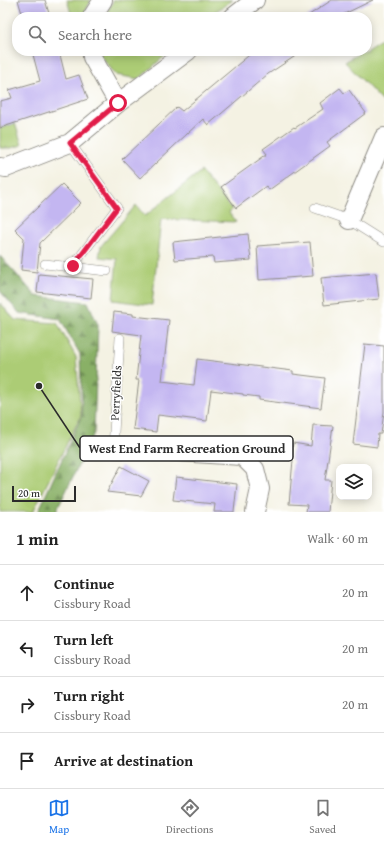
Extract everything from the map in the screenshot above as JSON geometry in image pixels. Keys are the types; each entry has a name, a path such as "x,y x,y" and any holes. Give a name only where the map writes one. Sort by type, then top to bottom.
{"street":[{"path":"95,12 103,0"},
{"path":"239,12 255,0"},
{"path":"92,56 118,103"},
{"path":"0,167 6,168 70,143 118,103 181,56"},
{"path":"349,220 384,137"},
{"name":"Perryfields","path":"113,448 242,456 255,469 260,489 255,512"}],"lane":[{"path":"70,143 117,208 73,266"},
{"path":"315,208 349,220 384,242"},
{"path":"45,264 107,271"},
{"name":"Perryfields","path":"113,448 120,338"}],"green space":[{"path":"67,0 91,0 85,12 71,12"},
{"path":"114,0 233,0 215,12 107,12"},
{"path":"384,37 384,103 345,62 354,56 372,56 372,45"},
{"path":"101,56 164,56 139,79 116,75"},
{"path":"15,123 22,145 11,148 0,148 0,124 1,128"},
{"path":"201,171 232,209 229,213 236,222 161,219 152,305 113,300 117,259 99,257 101,246 136,205 145,216"},
{"path":"0,256 36,296 88,302 98,325 94,433 56,512 38,512 82,415 80,354 60,319 19,313 0,291"},
{"path":"0,303 15,320 57,323 76,357 81,415 33,512 0,512"}],"building":[{"path":"18,0 45,0 49,12 22,12"},
{"path":"332,0 373,0 348,12 314,12"},
{"path":"33,56 60,56 66,79 79,75 88,99 0,128 0,101 12,98 9,90 40,81"},
{"path":"248,56 295,56 268,74 208,125 203,119 140,178 122,159 177,107 182,111"},
{"path":"340,88 344,93 349,90 366,113 327,142 330,146 269,190 266,186 236,208 221,187 267,154 263,149 323,109 320,103"},
{"path":"62,184 81,203 40,243 37,272 21,270 24,238 15,229"},
{"path":"248,234 251,260 214,263 213,257 175,260 173,242"},
{"path":"310,242 313,276 259,280 257,246"},
{"path":"376,273 379,299 324,305 321,278"},
{"path":"39,274 93,279 91,298 37,292"},
{"path":"114,312 133,314 133,316 169,320 162,381 194,385 197,359 293,371 293,374 325,378 321,408 259,400 259,397 211,390 207,421 158,415 156,432 133,429 139,380 136,380 141,335 112,331"},
{"path":"365,344 384,346 384,412 381,434 378,434 377,447 353,444"},
{"path":"313,425 333,426 325,480 331,480 328,512 306,512 307,505 289,504 293,443 311,446"},
{"path":"121,466 149,481 141,496 107,492"},
{"path":"176,477 237,484 234,512 214,512 215,504 173,500"}],"place":[{"name":"West End Farm Recreation Ground","path":"39,386"}],"route":[{"path":"73,266 117,208 70,143 118,103"}]}
